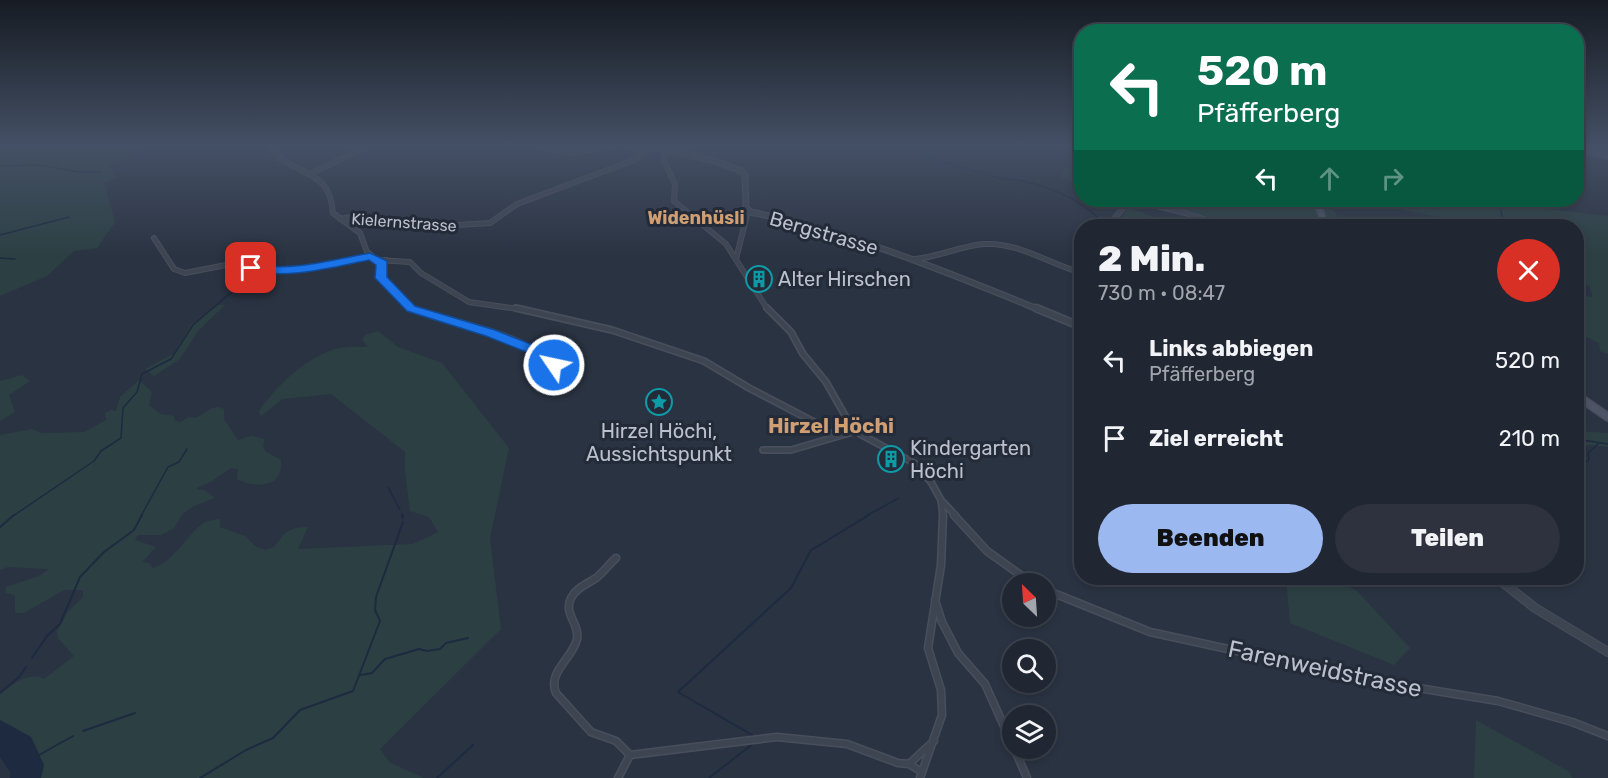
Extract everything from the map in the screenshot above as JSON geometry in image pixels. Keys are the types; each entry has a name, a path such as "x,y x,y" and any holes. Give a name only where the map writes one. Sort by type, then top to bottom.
{"main road":[{"path":"1316,207 1322,211 1323,219"},
{"path":"1584,400 1608,417"}],"street":[{"path":"320,183 332,198 331,211 360,233 365,249 370,256 378,260 410,262 420,273 469,302 521,309 612,330 704,361 833,435 841,436 856,431"},
{"name":"Kielernstrasse","path":"340,219 357,216 441,226 490,223 517,204 572,183"},
{"path":"674,183 674,201 721,238 768,310 791,332 802,354 826,382 847,421 856,431 914,463 931,482 941,500 987,551 1018,573"},
{"name":"Bergstrasse","path":"746,183 748,211 785,219 928,261 1074,324"},
{"path":"1114,219 1125,207"},
{"path":"1160,207 1204,219"},
{"path":"736,259 748,211"},
{"path":"154,238 174,269 185,273 231,264 270,272 315,267 370,256"},
{"path":"928,261 973,245 992,243 1017,248 1074,270"},
{"path":"384,262 380,272 381,278 411,309 478,328 526,347 545,356 557,369"},
{"path":"763,450 791,450 833,435"},
{"path":"630,755 777,737 847,744 898,764 909,764 921,775 942,715 941,690 928,648 934,598 941,565 944,523 941,500"},
{"path":"616,558 596,578 589,580 572,595 568,602 578,634 577,640 558,671 553,686 580,723 591,732 616,741 630,755"},
{"path":"1506,585 1535,608 1608,652"},
{"name":"Farenweidstrasse","path":"1056,594 1150,632 1282,658 1369,680 1463,697 1498,700 1572,722 1608,736"},
{"path":"934,598 942,622 958,652 985,684 1002,722"},
{"path":"909,764 935,740"},
{"path":"618,778 630,755"},
{"path":"1019,759 1027,778"}],"green space":[{"path":"0,183 104,183 115,222 97,248 74,251 47,276 0,296"},
{"path":"1128,207 1157,219 1121,219"},
{"path":"1167,207 1331,207 1342,219 1206,219"},
{"path":"1396,207 1533,207 1608,216 1608,354 1600,351 1599,343 1584,337 1584,296 1593,297 1589,286 1584,284 1584,219 1452,219 1397,209"},
{"path":"219,305 225,305 198,331 180,359 154,376 145,369 173,354 191,325"},
{"path":"378,331 398,347 442,363 509,448 490,538 501,629 380,749 389,762 424,778 41,778 44,765 31,737 0,720 0,694 15,683 27,678 44,679 74,656 58,638 57,631 67,613 83,597 83,590 64,590 24,613 15,613 15,595 5,593 6,587 39,576 49,569 8,567 0,570 0,435 32,429 42,433 84,432 106,420 105,413 111,410 116,411 120,397 139,380 152,392 149,405 161,414 174,416 175,421 181,422 188,417 195,418 216,407 224,409 224,419 238,440 251,436 265,439 263,445 265,451 281,460 281,469 274,481 261,485 245,482 237,479 238,469 231,468 197,488 197,490 205,490 215,498 192,507 182,515 174,528 161,535 138,535 135,540 156,547 142,562 149,563 153,568 174,554 204,523 220,519 220,527 245,536 255,546 265,550 274,547 285,533 295,528 308,527 298,549 413,544 438,532 429,517 410,511 405,452 331,394 283,399 261,416 259,411 284,381 305,364 340,348 368,347 362,340 365,335"},
{"path":"22,375 30,381 9,395 15,412 0,421 0,381"},
{"path":"1584,431 1608,433 1608,447 1590,445 1584,447"},
{"path":"1287,585 1345,585 1356,590 1410,648 1394,665 1290,623"},
{"path":"1476,720 1570,772 1572,778 1474,778"}],"water":[{"path":"0,720 31,737 44,765 41,778 10,778 11,773 0,757"}],"waterway":[{"path":"1032,183 1074,200"},
{"path":"1085,207 1099,219"},
{"path":"1499,207 1502,218"},
{"path":"0,235 69,217"},
{"path":"0,258 15,259"},
{"path":"1064,269 1074,272"},
{"path":"13,516 94,461 101,451 121,438 123,408 137,392 142,374 171,359 193,325 228,295 242,287"},
{"path":"1584,440 1608,444"},
{"path":"1584,464 1589,459 1588,453 1599,443"},
{"path":"141,516 168,467 179,462 187,449"},
{"path":"388,487 400,510"},
{"path":"866,516 899,498"},
{"path":"0,527 14,515"},
{"path":"32,658 47,636 60,624 80,577 104,552 134,530 142,515"},
{"path":"813,549 869,515"},
{"path":"200,778 246,750 273,738 300,710 353,691 380,621 375,610 376,597 403,522"},
{"path":"752,735 678,692 791,588 811,550"},
{"path":"360,675 372,673 385,659 419,649 427,651 440,649 446,643 468,638"},
{"path":"0,693 20,676 26,667"},
{"path":"83,731 135,713"},
{"path":"39,755 73,736"},
{"path":"709,778 754,743"},
{"path":"437,778 473,745"}],"place":[{"name":"Alter Hirschen","path":"759,279"},
{"name":"Hirzel Höchi, Aussichtspunkt","path":"659,402"},
{"name":"Kindergarten Höchi","path":"891,459"}],"district":[{"name":"Widenhüsli","path":"696,218"},
{"name":"Hirzel Höchi","path":"831,426"}],"route":[{"path":"251,268 270,272 315,267 370,256 383,264 380,272 381,278 411,309 491,333 545,356 554,365"}]}
